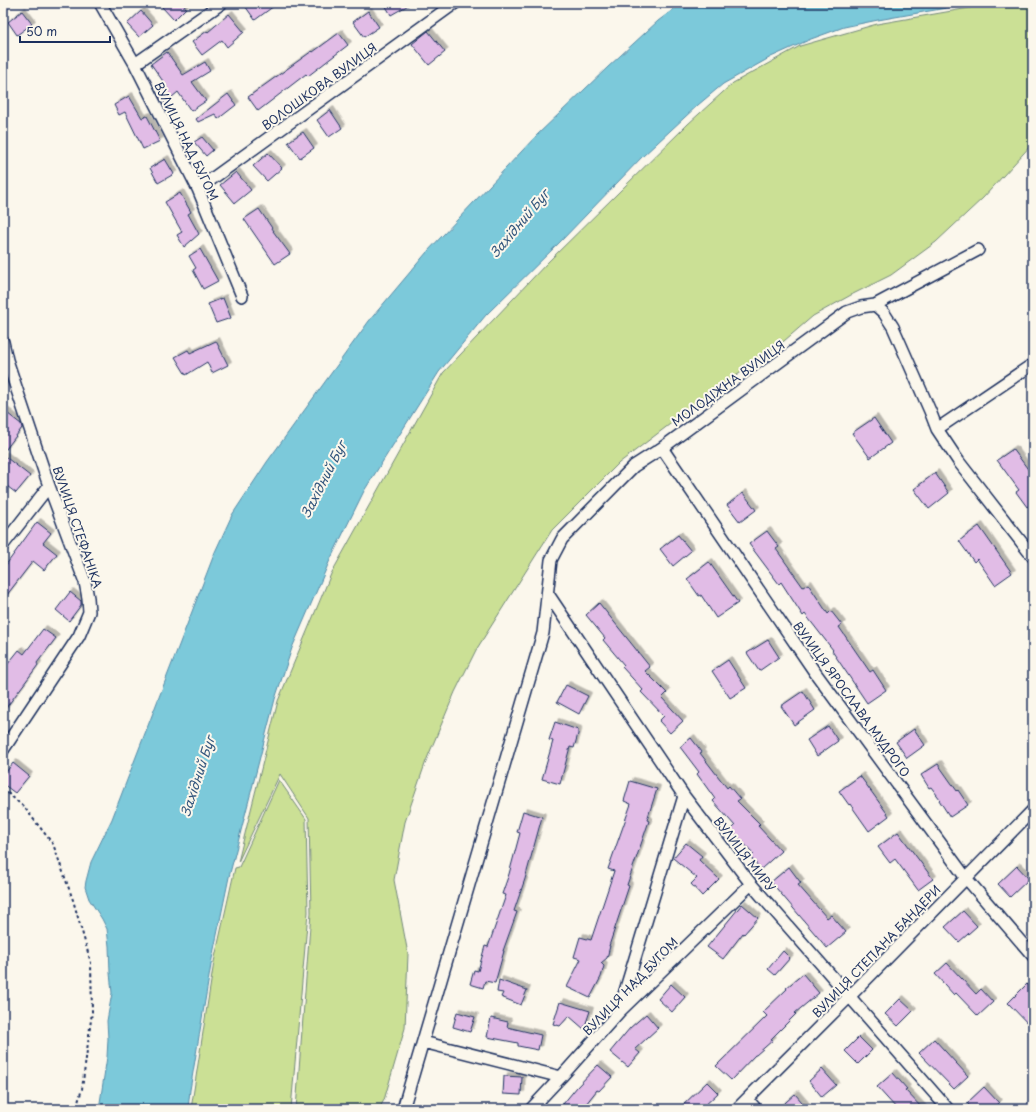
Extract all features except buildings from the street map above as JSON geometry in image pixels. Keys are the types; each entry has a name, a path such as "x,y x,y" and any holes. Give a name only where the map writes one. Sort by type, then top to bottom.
{"street":[{"name":"ВУЛИЦЯ НАД БУГОМ","path":"100,3 135,64 198,189 242,296"},
{"path":"135,64 222,3"},
{"name":"ВОЛОШКОВА ВУЛИЦЯ","path":"198,189 455,3"},
{"name":"МОЛОДІЖНА ВУЛИЦЯ","path":"403,1109 543,633 552,560 562,540 634,466 662,448 847,312 861,306 875,305 978,250"},
{"path":"875,305 884,313 893,327 937,429 959,462 1033,557"},
{"name":"ВУЛИЦЯ СТЕФАНІКА","path":"3,342 5,363 85,582 89,612 79,636 3,750"},
{"path":"937,429 1033,364"},
{"name":"ВУЛИЦЯ ЯРОСЛАВА МУДРОГО","path":"662,448 814,671 966,878 1033,956"},
{"path":"3,545 49,486"},
{"name":"ВУЛИЦЯ МИРУ","path":"548,594 684,796 751,884 948,1109"},
{"path":"619,1012 684,796"},
{"name":"ВУЛИЦЯ СТЕПАНА БАНДЕРИ","path":"737,1109 1033,810"},
{"name":"ВУЛИЦЯ НАД БУГОМ","path":"531,1109 619,1012 751,884"},
{"path":"423,1042 561,1077"},
{"path":"747,1099 756,1109"}],"path":[{"path":"3,789 24,807 53,844 73,900 91,963 92,1012 82,1089 76,1109"}],"green space":[{"path":"998,3 1033,3 1033,143 983,198 936,242 891,275 813,316 784,341 619,463 552,530 476,650 455,692 426,761 405,822 394,880 408,954 405,1028 384,1100 379,1109 296,1109 311,913 309,818 280,774 238,862 278,701 331,574 443,373 547,263 688,124 733,83 800,46 877,24"},
{"path":"279,780 306,819 308,912 291,1109 191,1109 214,962 235,868 239,867"}],"water":[{"name":"Західний Буг","path":"682,3 975,3 844,27 811,39 771,57 723,84 643,156 560,242 486,315 439,372 364,491 330,560 292,648 275,699 229,877 212,959 188,1109 99,1109 107,1057 107,1021 112,993 107,929 89,899 85,887 86,881 91,862 112,819 215,552 232,515 267,462 369,321 427,252 537,135 658,21"}]}
